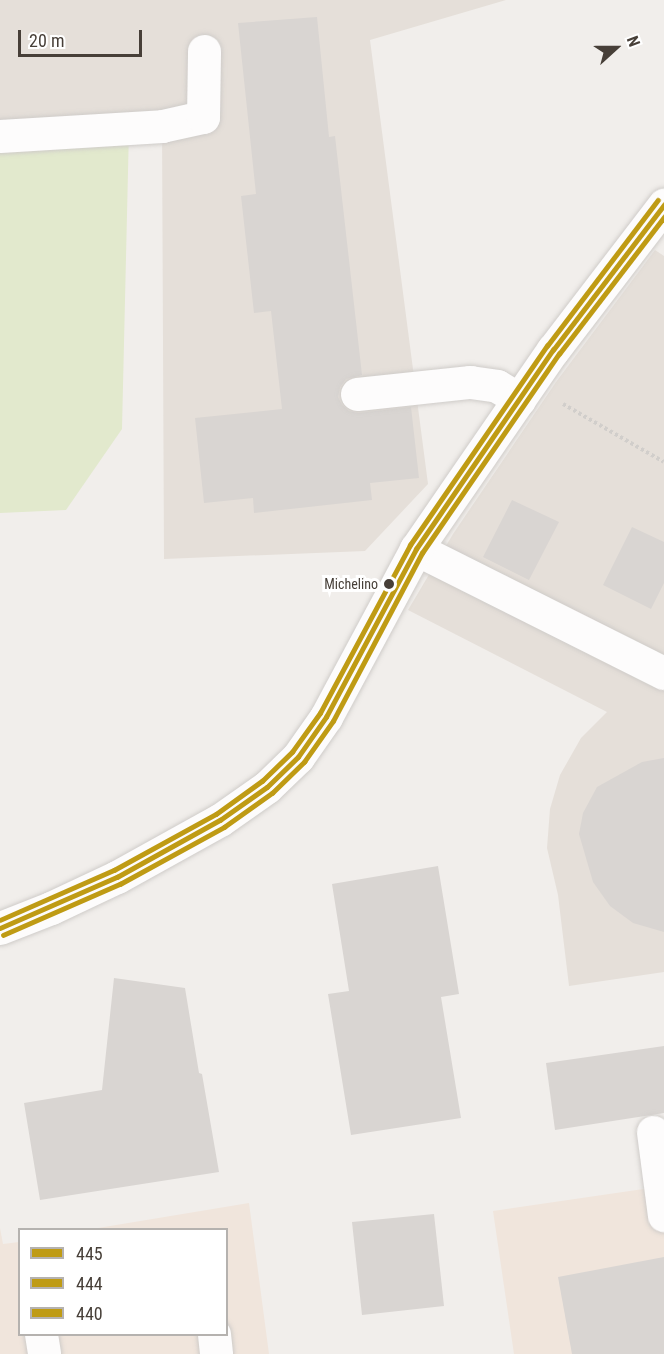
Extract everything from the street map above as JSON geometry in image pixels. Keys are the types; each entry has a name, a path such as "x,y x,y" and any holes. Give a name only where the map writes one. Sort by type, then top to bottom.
{"street":[{"path":"0,136 162,126 203,117 204,51"},
{"path":"0,928 51,908 117,877 220,820 267,787 314,738 416,549 524,392 638,235 664,205"},
{"path":"357,394 470,382 524,392"},
{"path":"416,549 664,673"},
{"path":"653,1132 664,1215"},
{"path":"41,1336 44,1354"},
{"path":"214,1336 216,1354"}],"path":[{"path":"524,392 664,462"}],"shaded area":[{"path":"0,0 506,0 370,40 428,484 365,551 164,559 162,126 0,136"},
{"path":"655,250 664,256 664,972 569,986 558,895 547,848 550,809 560,775 581,738 607,712 408,610 453,534 556,382"},
{"path":"664,1186 664,1354 514,1354 493,1211"},
{"path":"249,1203 269,1354 0,1354 0,1228 3,1244 18,1242 18,1336 228,1336 228,1228 98,1228"}],"green space":[{"path":"129,129 122,429 66,510 0,513 0,136"}],"building":[{"path":"317,17 329,137 335,136 362,375 346,379 340,387 338,397 349,411 358,413 411,407 419,478 370,483 372,500 254,513 253,498 204,503 195,418 282,409 271,311 254,313 241,196 256,194 238,23"},
{"path":"512,500 559,522 529,580 483,557"},
{"path":"632,527 664,542 664,583 651,609 603,585"},
{"path":"664,758 664,932 633,923 610,906 593,882 579,834 583,813 597,787 642,762"},
{"path":"438,866 459,994 441,997 461,1118 351,1135 328,994 349,991 332,884"},
{"path":"114,978 185,988 219,1172 40,1200 24,1103 102,1090"},
{"path":"664,1046 664,1113 555,1130 546,1063"},
{"path":"434,1214 444,1306 362,1315 352,1222"},
{"path":"664,1257 664,1354 572,1354 558,1277"}],"transit line":[{"name":"440","path":"0,920 114,870 216,814 262,781 292,752 320,713 410,545 547,346 658,200"},
{"name":"445","path":"0,928 117,877 220,820 267,787 298,757 326,717 416,549 553,350 664,205"},
{"name":"444","path":"3,935 120,884 224,827 272,793 304,762 333,721 422,553 559,354 664,217"}],"place":[{"name":"Michelino","path":"389,584"}]}
